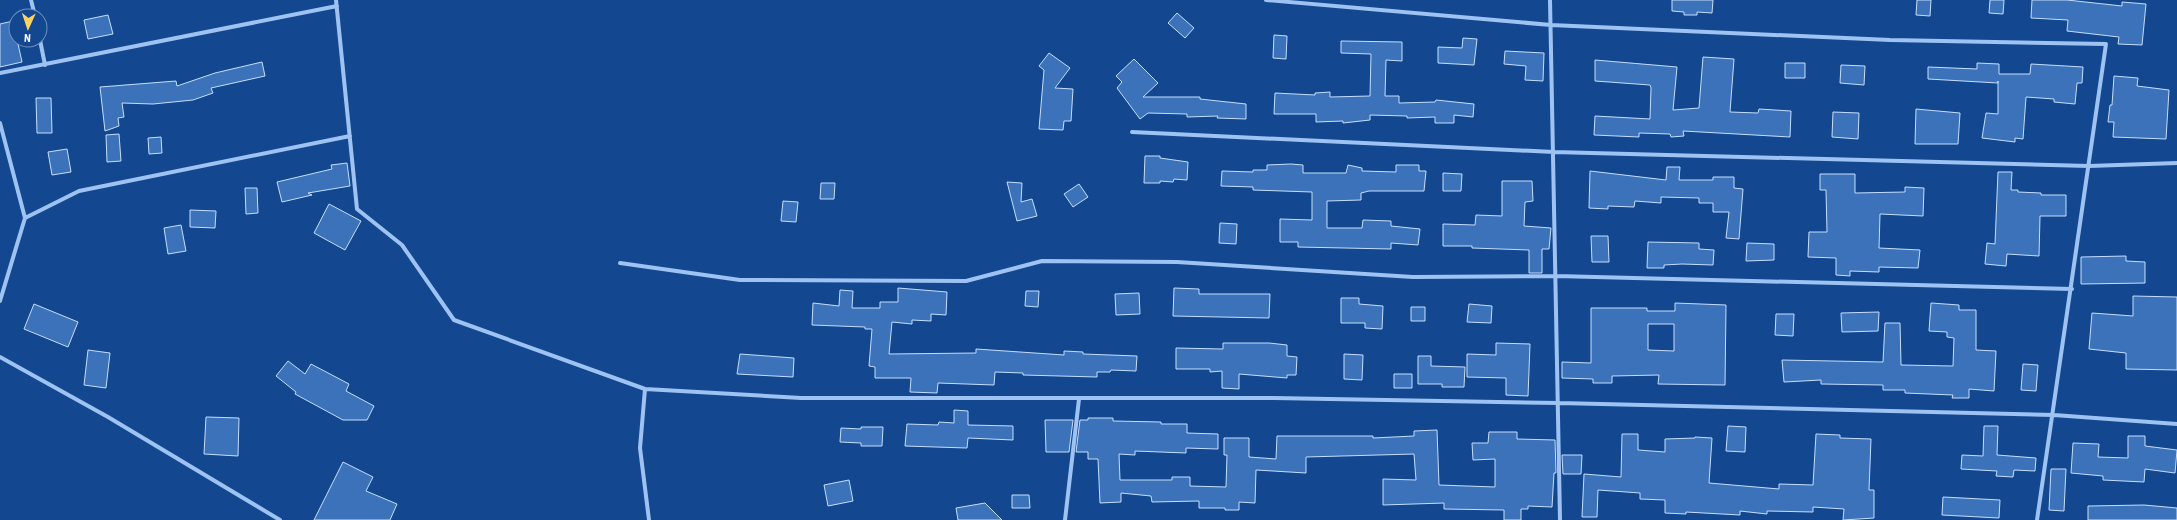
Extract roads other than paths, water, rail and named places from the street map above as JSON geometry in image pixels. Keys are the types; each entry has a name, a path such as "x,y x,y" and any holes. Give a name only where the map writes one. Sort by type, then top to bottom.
{"street":[{"path":"336,0 357,209 402,245 454,320 645,389 801,398 1274,398 2054,415 2177,424"},
{"path":"1266,0 1551,25 1890,40 2106,44 2038,520"},
{"path":"1550,0 1559,404 1560,520"},
{"path":"0,73 337,6"},
{"path":"42,48 45,65"},
{"path":"0,123 24,218 0,301"},
{"path":"1132,132 1554,152 2089,166 2177,163"},
{"path":"24,218 80,190 350,136"},
{"path":"620,263 740,280 966,281 1042,261 1177,262 1413,277 1556,276 2072,289"},
{"path":"0,357 108,417 280,520"},
{"path":"645,389 640,448 649,520"},
{"path":"1065,520 1079,399"}]}
